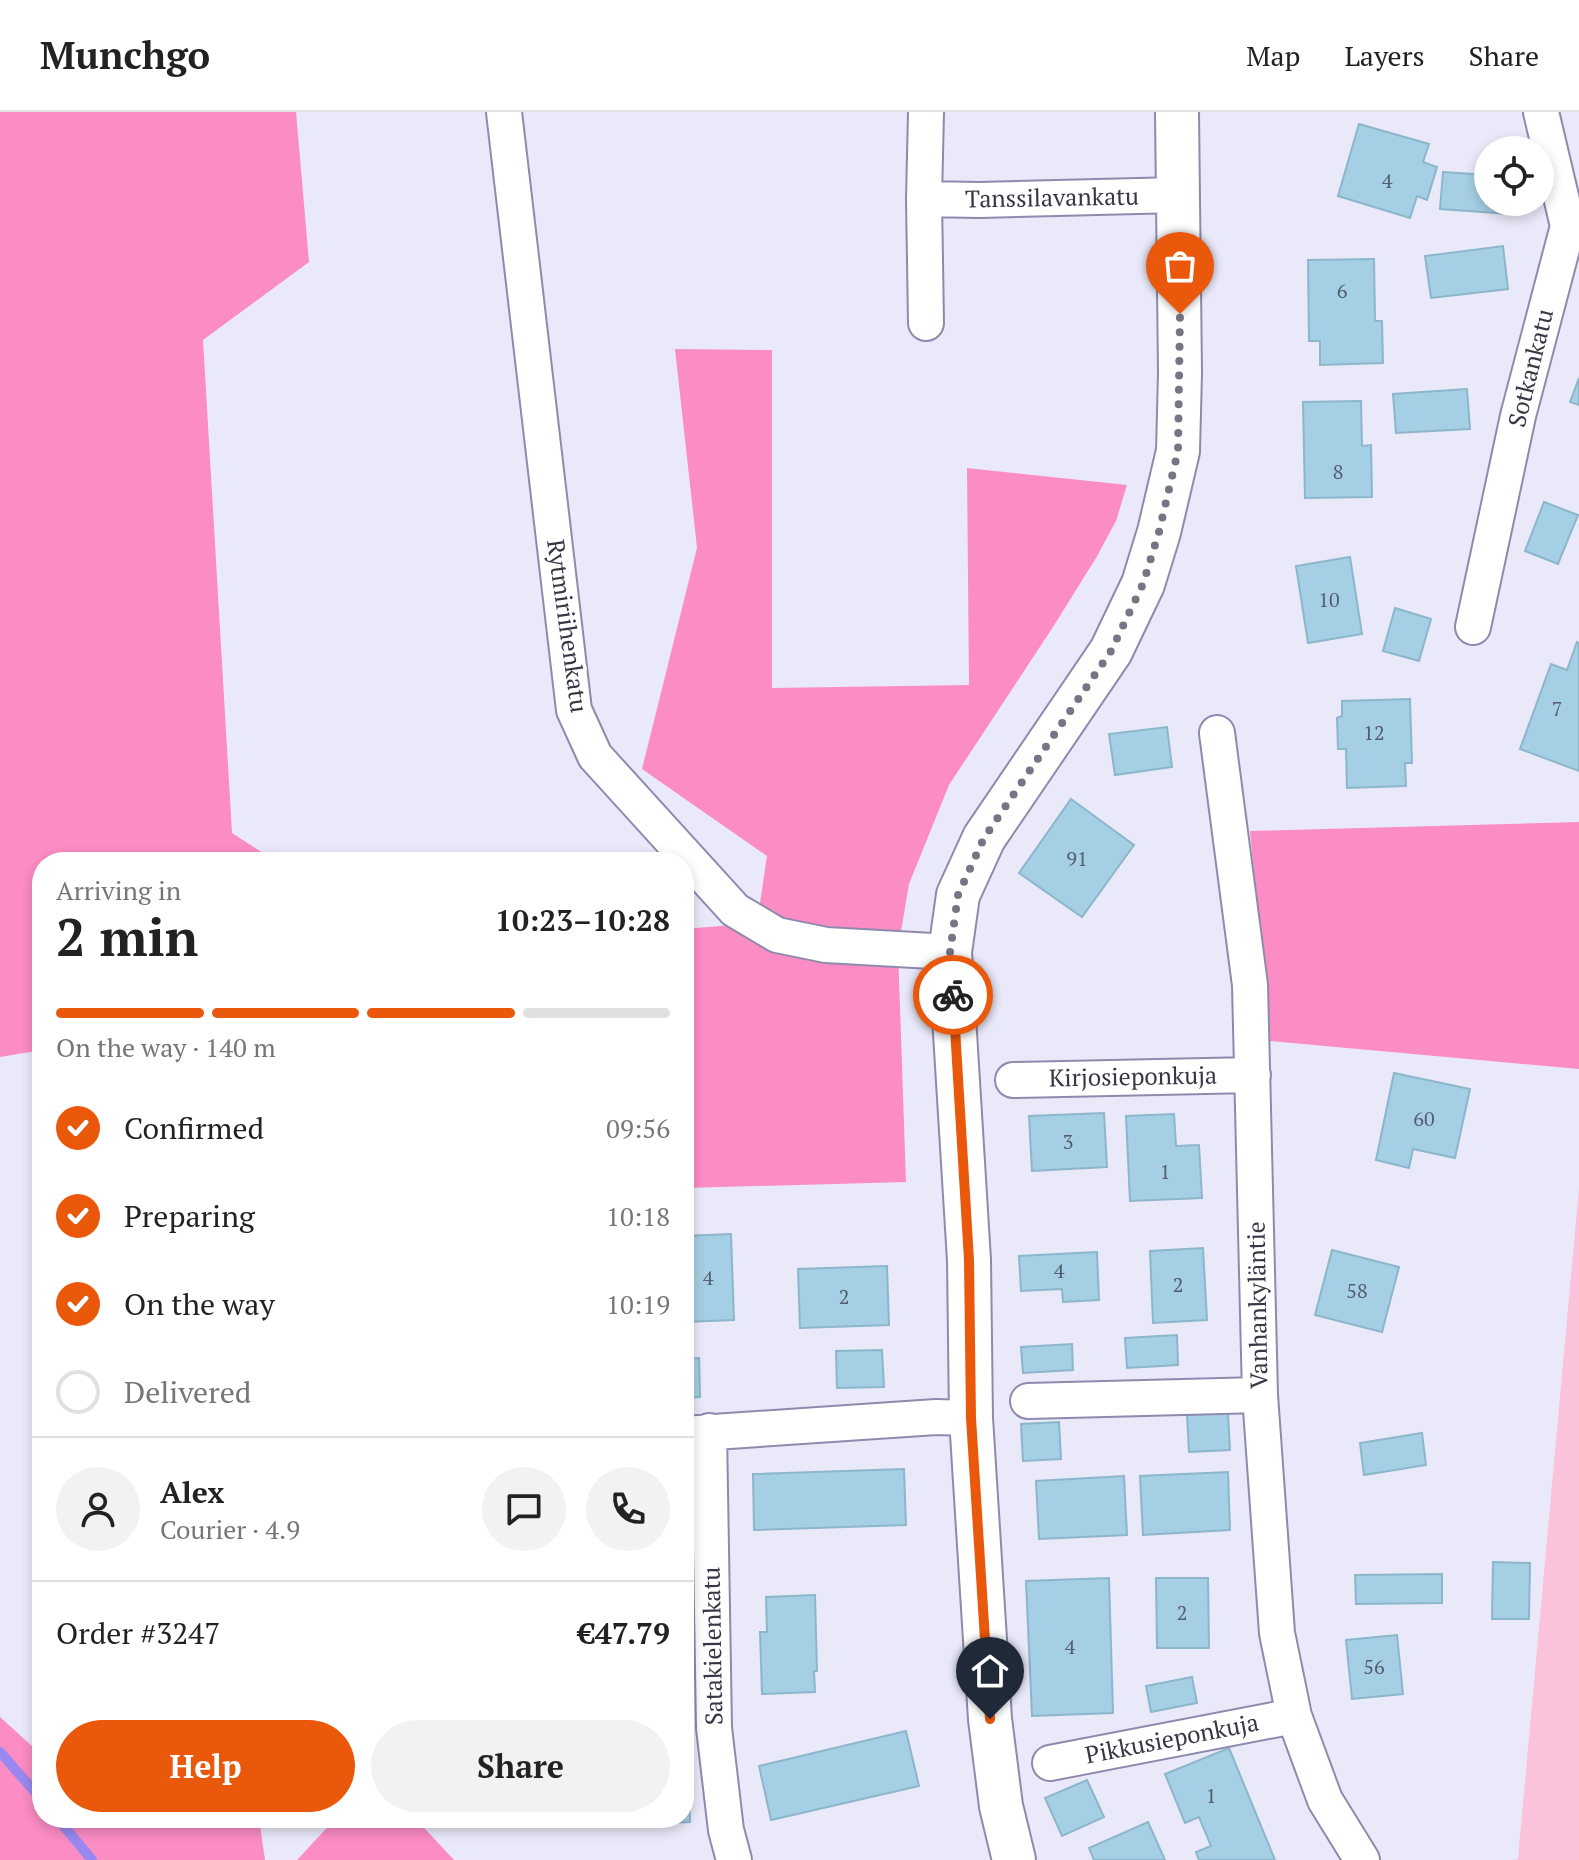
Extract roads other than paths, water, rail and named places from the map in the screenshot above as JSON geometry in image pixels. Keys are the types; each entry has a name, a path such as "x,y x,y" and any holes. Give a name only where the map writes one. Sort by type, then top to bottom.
{"street":[{"name":"Rytmiriihenkatu","path":"504,112 574,710 595,756 682,852"},
{"path":"926,112 926,323"},
{"path":"1014,1860 1001,1806 990,1719 971,1418 969,1260 950,952 958,895 984,838 1111,651 1143,584 1159,532 1178,451 1177,112"},
{"name":"Sotkankatu","path":"1473,627 1518,416 1574,226 1541,112"},
{"name":"Tanssilavankatu","path":"924,199 1179,195"},
{"name":"Vanhankyläntie","path":"1217,733 1250,985 1260,1395 1277,1633 1294,1716 1325,1800 1362,1860"},
{"name":"Rytmiriihenkatu","path":"694,865 735,910 777,935 826,945 950,952"},
{"name":"Kirjosieponkuja","path":"1013,1080 1253,1075"},
{"path":"1028,1401 1260,1395"},
{"name":"Satakielenkatu","path":"734,1860 726,1830 714,1728 696,1432 936,1417 971,1418"},
{"name":"Pikkusieponkuja","path":"1050,1763 1294,1716"}],"waterway":[{"path":"0,1752 32,1789"},
{"path":"65,1828 92,1860"}]}
